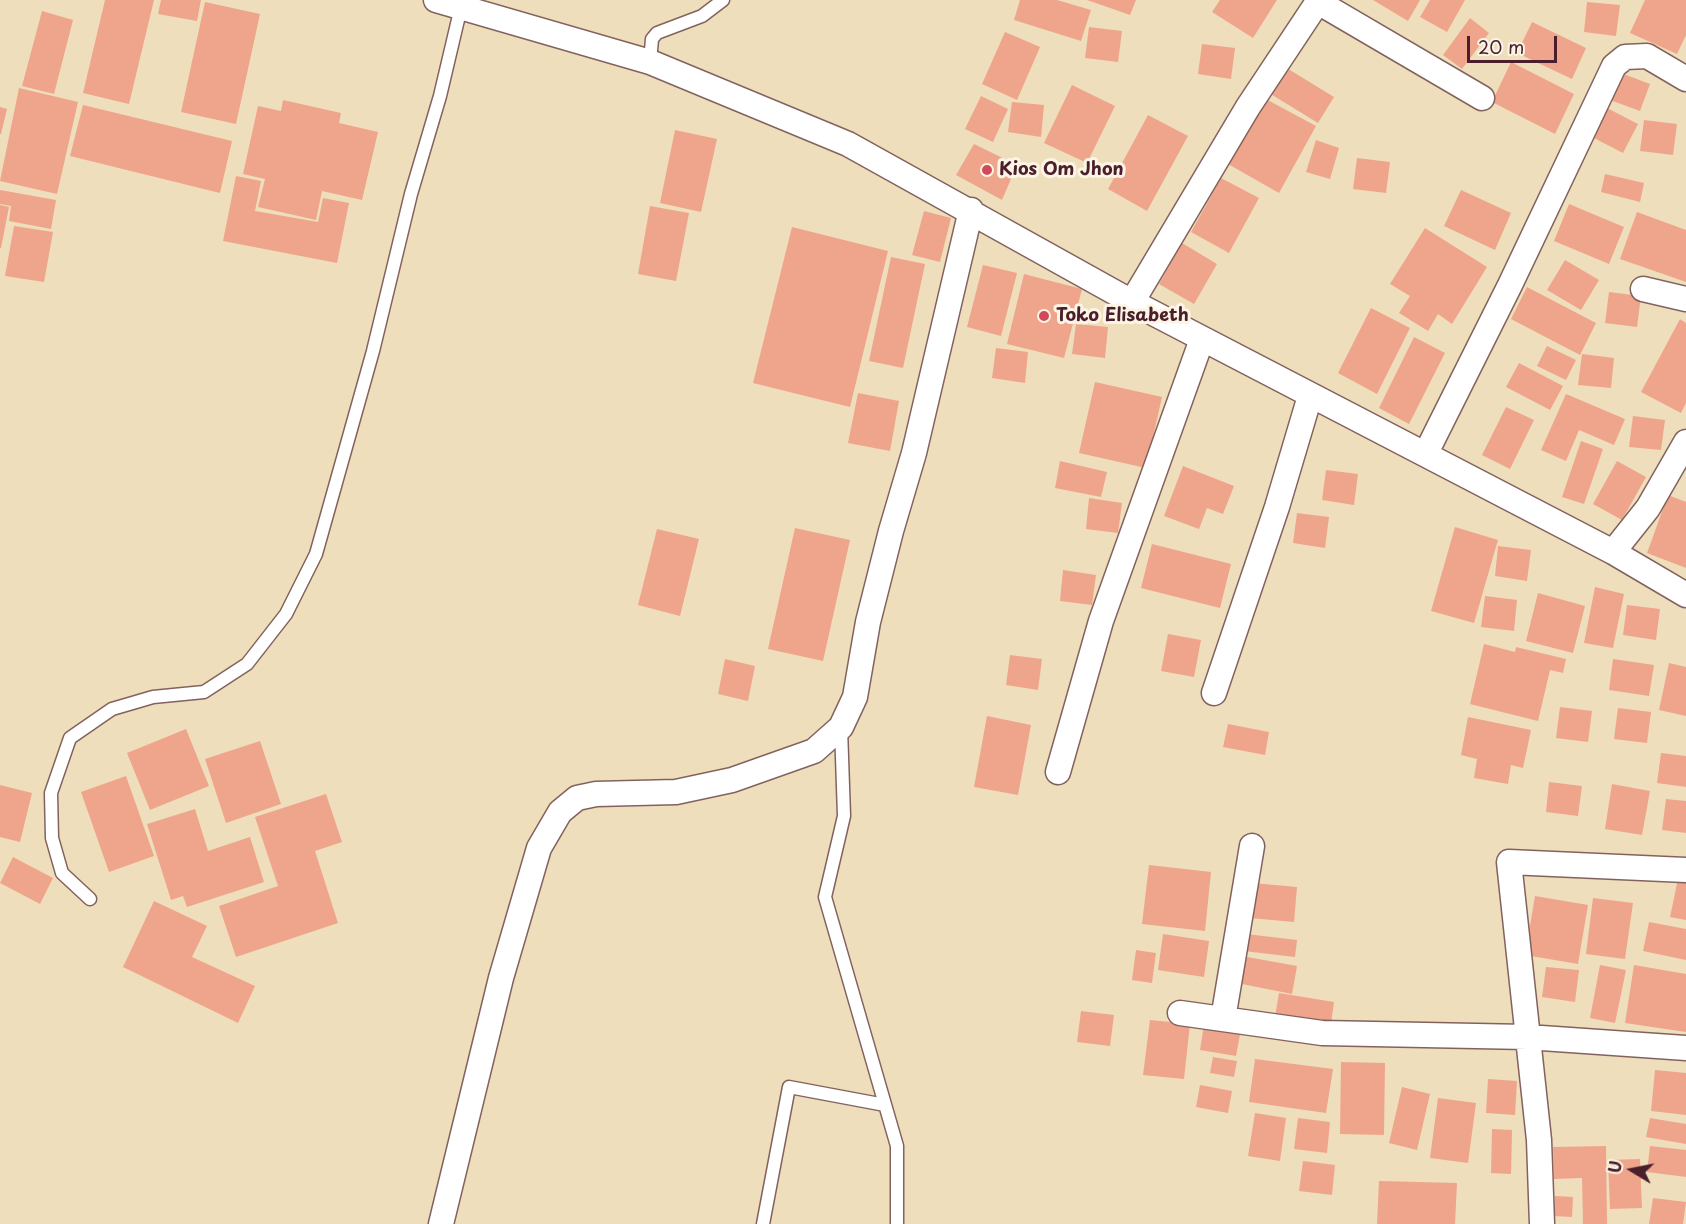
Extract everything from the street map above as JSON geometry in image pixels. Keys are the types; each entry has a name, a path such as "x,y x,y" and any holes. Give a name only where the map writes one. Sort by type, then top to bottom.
{"street":[{"path":"436,0 650,62 744,98 848,144 971,210 1132,302 1613,552 1686,595"},
{"path":"1132,302 1248,107 1318,1 1482,98"},
{"path":"1425,453 1515,274 1614,66 1625,57 1647,56 1686,79"},
{"path":"441,1224 504,967 539,848 560,812 576,798 596,794 676,792 732,780 814,751 841,727 855,697 868,622 914,453 971,210"},
{"path":"1643,289 1686,299"},
{"path":"1058,772 1101,621 1202,339"},
{"path":"1214,693 1277,507 1310,396"},
{"path":"1613,552 1648,508 1686,442"},
{"path":"1223,1019 1252,846"},
{"path":"1542,1224 1539,1140 1509,862 1686,870"},
{"path":"1180,1013 1322,1033 1527,1036 1686,1048"}],"lane":[{"path":"650,62 652,39 657,33 702,16 723,0"},
{"path":"90,899 62,873 52,838 51,793 70,738 112,709 153,697 204,692 247,664 286,614 316,554 373,351 411,194 440,96 460,7"},
{"path":"841,727 844,816 825,897 897,1146 897,1224"},
{"path":"763,1224 789,1087 885,1105"}],"building":[{"path":"105,0 154,0 129,104 83,93"},
{"path":"161,0 201,0 197,21 158,14"},
{"path":"1020,0 1057,0 1091,10 1081,41 1014,20"},
{"path":"1087,0 1136,0 1130,15"},
{"path":"1220,0 1277,0 1253,38 1212,12"},
{"path":"1373,0 1420,0 1408,21"},
{"path":"1430,0 1465,0 1447,32 1420,17"},
{"path":"1645,0 1686,0 1686,35 1677,54 1630,33"},
{"path":"205,2 260,14 236,124 181,112"},
{"path":"1587,2 1620,5 1616,36 1584,32"},
{"path":"42,11 73,20 54,94 22,86"},
{"path":"1470,18 1489,33 1462,69 1443,55"},
{"path":"1532,22 1586,48 1572,79 1517,53"},
{"path":"1089,27 1122,31 1118,62 1085,58"},
{"path":"1005,32 1040,47 1017,100 982,84"},
{"path":"1202,44 1235,48 1231,79 1198,74"},
{"path":"1511,62 1574,94 1555,134 1492,102"},
{"path":"1285,67 1334,97 1318,123 1269,93"},
{"path":"1621,73 1650,84 1640,111 1610,100"},
{"path":"1072,85 1115,106 1087,163 1044,143"},
{"path":"19,88 78,102 57,194 0,181"},
{"path":"981,96 1008,109 993,142 965,129"},
{"path":"1264,98 1316,126 1279,193 1228,164"},
{"path":"283,100 341,113 339,123 378,132 362,200 322,191 316,220 258,207 265,179 243,174 258,106 281,111"},
{"path":"1012,102 1044,105 1041,137 1008,132"},
{"path":"83,105 232,141 220,193 70,156"},
{"path":"0,107 7,109 1,134 0,134"},
{"path":"1605,107 1638,124 1623,153 1590,136"},
{"path":"1148,115 1188,136 1147,211 1108,189"},
{"path":"1644,120 1677,124 1673,155 1640,151"},
{"path":"675,130 717,139 701,212 660,203"},
{"path":"1316,140 1339,148 1330,179 1306,172"},
{"name":"Kios Om Jhon","path":"974,144 1017,165 1002,200 956,175"},
{"path":"1357,158 1390,162 1386,193 1353,189"},
{"path":"1605,174 1644,183 1640,202 1601,192"},
{"path":"236,176 261,181 255,211 318,222 323,198 349,203 337,263 223,241"},
{"path":"1221,178 1259,198 1229,253 1191,232"},
{"path":"0,190 56,200 51,229 9,221 11,206 0,204"},
{"path":"1461,190 1511,213 1495,250 1444,226"},
{"path":"1569,204 1624,227 1609,264 1554,241"},
{"path":"0,205 9,207 1,248 0,248"},
{"path":"650,206 689,213 676,281 638,274"},
{"path":"924,211 951,218 940,262 912,255"},
{"path":"1637,212 1686,230 1686,282 1620,259"},
{"path":"14,226 53,232 44,282 5,276"},
{"path":"792,227 888,251 850,407 753,383"},
{"path":"1425,228 1487,267 1452,324 1438,314 1428,331 1399,313 1410,296 1390,284"},
{"path":"1182,243 1217,264 1194,304 1159,284"},
{"path":"891,257 925,264 903,368 869,361"},
{"path":"1565,260 1599,280 1581,310 1547,290"},
{"path":"983,265 1017,273 1001,336 967,327"},
{"name":"Toko Elisabeth","path":"1024,274 1082,289 1064,358 1007,344"},
{"path":"1527,287 1596,323 1580,355 1511,319"},
{"path":"1609,292 1641,296 1637,327 1605,323"},
{"path":"1371,308 1410,328 1377,394 1338,373"},
{"path":"1680,319 1686,323 1686,403 1681,413 1641,392"},
{"path":"1076,324 1108,327 1105,358 1072,354"},
{"path":"1414,337 1445,353 1409,424 1379,408"},
{"path":"1547,346 1576,360 1566,380 1537,366"},
{"path":"996,348 1028,352 1025,383 992,378"},
{"path":"1582,354 1614,358 1611,388 1578,385"},
{"path":"1519,363 1563,386 1550,410 1506,387"},
{"path":"1095,382 1162,397 1146,468 1079,453"},
{"path":"858,393 899,401 890,451 848,443"},
{"path":"1566,394 1625,419 1614,445 1579,430 1566,461 1541,450"},
{"path":"1506,407 1534,420 1510,469 1482,455"},
{"path":"1633,416 1665,420 1661,450 1629,447"},
{"path":"1581,441 1603,449 1584,504 1562,497"},
{"path":"1060,461 1107,472 1101,497 1055,488"},
{"path":"1617,461 1646,477 1622,520 1593,504"},
{"path":"1183,466 1234,486 1223,514 1207,508 1199,529 1164,516"},
{"path":"1326,470 1358,474 1354,505 1322,500"},
{"path":"1668,495 1686,502 1686,568 1647,553"},
{"path":"1089,498 1122,503 1118,533 1086,529"},
{"path":"1297,513 1329,517 1325,548 1293,543"},
{"path":"1455,527 1498,540 1474,623 1431,611"},
{"path":"795,528 850,540 823,661 768,649"},
{"path":"657,529 699,539 680,616 638,605"},
{"path":"1152,544 1231,564 1220,608 1141,588"},
{"path":"1498,546 1531,550 1527,581 1495,576"},
{"path":"1063,570 1096,575 1092,605 1060,601"},
{"path":"1595,587 1624,594 1613,648 1584,643"},
{"path":"1538,593 1585,606 1573,653 1526,641"},
{"path":"1485,596 1517,600 1514,631 1481,627"},
{"path":"1627,605 1660,609 1656,640 1623,635"},
{"path":"1168,634 1201,640 1194,677 1161,671"},
{"path":"1484,644 1515,652 1516,647 1566,659 1563,673 1550,670 1538,721 1470,704"},
{"path":"1010,655 1042,659 1038,690 1006,685"},
{"path":"725,659 755,666 748,701 718,694"},
{"path":"1613,659 1654,665 1649,696 1609,690"},
{"path":"1669,663 1686,667 1686,716 1659,710"},
{"path":"1560,707 1592,711 1588,742 1556,738"},
{"path":"1618,708 1651,712 1647,743 1614,739"},
{"path":"987,716 1031,725 1018,795 974,787"},
{"path":"1468,717 1531,730 1523,768 1511,765 1508,784 1474,778 1477,759 1461,755"},
{"path":"1228,724 1269,732 1265,755 1223,747"},
{"path":"186,729 209,786 150,810 127,753"},
{"path":"260,741 281,804 226,823 205,759"},
{"path":"1661,753 1686,756 1686,787 1657,783"},
{"path":"126,776 154,856 109,872 81,792"},
{"path":"1549,782 1582,786 1578,816 1546,812"},
{"path":"1612,784 1650,791 1642,835 1605,829"},
{"path":"0,785 32,793 20,842 0,837"},
{"path":"326,794 342,842 315,851 338,923 236,957 219,906 278,886 255,817"},
{"path":"1666,799 1686,801 1686,833 1662,830"},
{"path":"195,809 208,851 250,837 264,882 187,907 183,896 171,900 147,824"},
{"path":"13,857 53,878 40,904 0,883"},
{"path":"1149,865 1211,872 1205,931 1142,924"},
{"path":"1679,874 1686,875 1686,920 1670,917"},
{"path":"1253,883 1297,887 1294,922 1250,918"},
{"path":"1535,896 1588,905 1578,964 1525,955"},
{"path":"1593,898 1633,903 1625,959 1586,954"},
{"path":"154,901 207,926 192,957 255,986 238,1023 123,967"},
{"path":"1649,922 1686,929 1686,960 1643,951"},
{"path":"1163,934 1209,941 1204,977 1158,970"},
{"path":"1246,934 1297,940 1295,957 1244,951"},
{"path":"1136,950 1156,953 1152,983 1132,980"},
{"path":"1242,956 1297,966 1292,994 1237,983"},
{"path":"1600,965 1626,970 1615,1023 1590,1018"},
{"path":"1634,965 1686,974 1686,1032 1625,1023"},
{"path":"1546,967 1579,970 1575,1002 1542,997"},
{"path":"1279,993 1334,1002 1330,1031 1274,1023"},
{"path":"1081,1011 1114,1015 1110,1046 1077,1042"},
{"path":"1150,1020 1190,1024 1184,1079 1143,1075"},
{"path":"1204,1024 1241,1029 1236,1056 1200,1050"},
{"path":"1213,1057 1237,1061 1234,1077 1210,1073"},
{"path":"1255,1059 1333,1069 1326,1113 1249,1102"},
{"path":"1341,1062 1385,1063 1384,1135 1340,1134"},
{"path":"1655,1070 1686,1073 1686,1115 1651,1111"},
{"path":"1488,1079 1517,1081 1515,1115 1486,1113"},
{"path":"1200,1085 1232,1091 1228,1113 1196,1107"},
{"path":"1402,1087 1430,1094 1417,1150 1389,1143"},
{"path":"1438,1098 1476,1103 1468,1163 1430,1158"},
{"path":"1255,1113 1286,1118 1280,1161 1248,1156"},
{"path":"1298,1118 1330,1122 1327,1153 1294,1149"},
{"path":"1650,1118 1686,1124 1686,1144 1646,1137"},
{"path":"1492,1129 1512,1130 1511,1174 1491,1173"},
{"path":"1606,1146 1607,1224 1583,1224 1582,1178 1554,1179 1553,1147"},
{"path":"1650,1146 1686,1150 1686,1177 1647,1172"},
{"path":"1640,1159 1642,1208 1610,1209 1608,1160"},
{"path":"1303,1161 1335,1165 1332,1195 1299,1191"},
{"path":"1379,1181 1457,1183 1455,1224 1377,1224"},
{"path":"1555,1196 1573,1197 1572,1217 1553,1216"},
{"path":"1653,1198 1686,1202 1683,1224 1649,1224"}],"place":[{"name":"Kios Om Jhon","path":"987,170"},
{"name":"Toko Elisabeth","path":"1044,316"}]}
